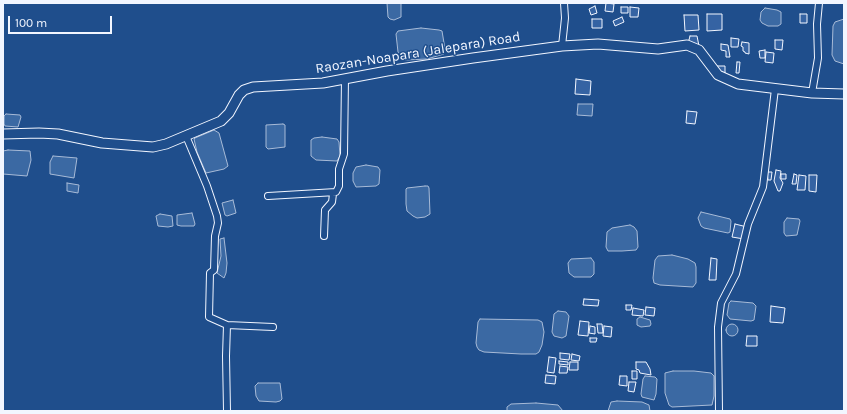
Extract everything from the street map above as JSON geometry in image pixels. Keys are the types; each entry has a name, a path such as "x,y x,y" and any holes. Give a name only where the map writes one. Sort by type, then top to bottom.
{"main road":[{"name":"Raozan-Noapara (Jalepara) Road","path":"3,134 58,134 102,143 146,147 166,144 221,121 229,113 239,95 248,88 323,82 473,58 562,46 598,44 658,49 686,45 699,50 718,75 738,84 812,93 844,94"}],"street":[{"path":"562,46 565,18 564,3"},
{"path":"812,93 818,58 817,24 819,3"},
{"path":"268,196 332,194 336,192 339,186 339,169 344,154 345,78"},
{"path":"719,411 718,327 721,303 736,274 748,224 763,187 775,89"},
{"path":"186,136 207,186 218,223 215,236 214,270 210,272 209,317 227,325 273,327"},
{"path":"324,236 325,210 332,202 332,194"},
{"path":"227,325 227,411"}],"water":[{"path":"387,3 401,3 401,17 394,20 388,17"},
{"path":"765,8 781,12 781,24 778,26 768,26 762,23 760,20 761,12"},
{"path":"844,19 844,64 835,61 832,55 833,26 835,22"},
{"path":"421,28 442,31 445,49 444,54 427,59 402,59 398,52 396,34 398,31"},
{"path":"578,104 593,104 592,116 577,115"},
{"path":"6,114 20,115 21,117 18,127 5,126 4,116"},
{"path":"266,125 285,125 285,147 268,149 266,147"},
{"path":"214,130 219,133 228,166 224,169 206,173 197,152 194,139"},
{"path":"322,137 337,139 339,142 340,156 337,161 316,160 311,156 311,140"},
{"path":"3,151 30,151 31,160 27,176 3,174"},
{"path":"53,156 77,158 74,178 50,174 50,162"},
{"path":"366,165 378,167 380,170 379,184 376,186 356,187 353,181 353,173 356,167"},
{"path":"67,183 79,185 78,193 67,191"},
{"path":"428,186 430,214 425,217 417,218 407,211 406,189"},
{"path":"233,200 236,213 227,216 225,215 222,203"},
{"path":"701,212 730,219 730,232 728,233 701,226 698,218"},
{"path":"192,213 195,224 194,226 177,225 177,215"},
{"path":"160,214 172,216 173,226 158,226 156,216"},
{"path":"787,218 799,219 800,221 797,235 786,236 784,233 784,222"},
{"path":"630,225 637,231 638,247 636,250 608,251 606,247 607,232 612,228"},
{"path":"224,238 227,263 224,278 217,273 221,256 220,239"},
{"path":"672,255 688,259 695,263 696,283 693,287 660,285 654,283 653,278 655,260 658,256"},
{"path":"591,258 594,262 594,274 591,277 574,277 569,273 568,263 571,259"},
{"path":"731,301 753,303 756,306 754,320 730,319 727,315 729,303"},
{"path":"558,311 566,312 569,316 566,336 562,338 554,336 552,332 554,314"},
{"path":"640,317 650,320 650,326 641,327 637,325 637,319"},
{"path":"480,319 538,320 542,322 544,332 542,345 539,352 536,354 521,354 484,352 479,350 476,343 478,322"},
{"path":"730,324 734,324 738,330 734,336 730,336 726,332 726,328"},
{"path":"673,371 711,373 714,376 714,396 712,405 672,407 669,405 665,393 665,373"},
{"path":"645,376 655,377 657,379 654,400 642,397 643,379"},
{"path":"258,383 280,383 282,399 276,402 259,401 256,396 255,386"},
{"path":"611,402 642,402 649,405 650,411 608,411"},
{"path":"536,403 558,405 563,411 507,411 507,407 511,404"}],"building":[{"path":"606,3 614,4 613,12 605,11"},
{"path":"595,6 597,13 591,15 589,9"},
{"path":"621,7 628,7 628,13 621,13"},
{"path":"630,7 639,8 638,17 630,17"},
{"path":"707,14 722,14 722,30 707,31"},
{"path":"800,14 807,14 807,23 800,23"},
{"path":"684,15 698,15 699,30 685,31"},
{"path":"622,17 624,22 615,26 613,21"},
{"path":"592,19 602,19 602,28 592,28"},
{"path":"690,36 697,36 699,46 685,42 689,40"},
{"path":"731,38 739,39 738,47 731,47"},
{"path":"775,40 783,40 782,50 775,49"},
{"path":"742,42 749,43 749,54 743,51 743,47 741,46"},
{"path":"721,44 728,45 730,57 726,57 726,51 721,50"},
{"path":"765,50 765,58 760,58 759,51"},
{"path":"766,52 774,53 773,63 765,62"},
{"path":"737,62 740,62 739,73 736,73"},
{"path":"716,66 725,66 725,74 717,75"},
{"path":"576,79 591,81 590,95 575,94"},
{"path":"687,111 697,112 695,124 686,123"},
{"path":"776,170 781,171 780,178 783,183 780,191 778,191 774,181"},
{"path":"767,172 772,172 771,180 768,180"},
{"path":"781,174 786,174 786,179 781,179"},
{"path":"794,174 797,175 796,184 792,184"},
{"path":"799,175 806,176 805,190 797,190"},
{"path":"809,175 817,175 816,192 809,191"},
{"path":"735,224 747,227 744,239 732,237"},
{"path":"711,258 717,259 716,280 709,280"},
{"path":"584,299 599,300 598,306 583,305"},
{"path":"626,305 632,305 631,310 626,310"},
{"path":"771,306 785,308 783,323 770,322"},
{"path":"646,307 655,308 654,316 645,315"},
{"path":"633,308 644,310 643,316 632,315"},
{"path":"580,321 589,322 588,336 578,335"},
{"path":"597,324 602,324 603,333 598,333"},
{"path":"590,326 595,327 595,334 589,333"},
{"path":"604,326 612,327 611,337 603,336"},
{"path":"747,336 757,336 757,346 746,346"},
{"path":"590,338 597,338 596,342 590,342"},
{"path":"560,353 570,354 569,360 560,359"},
{"path":"572,354 580,356 579,361 571,360"},
{"path":"549,357 556,358 554,373 547,372"},
{"path":"559,361 568,362 568,365 559,364"},
{"path":"570,362 578,362 578,370 569,370"},
{"path":"636,362 646,362 650,369 651,375 640,373 639,370 636,369"},
{"path":"560,366 568,367 567,373 559,373"},
{"path":"632,371 637,371 637,379 632,379"},
{"path":"546,375 556,376 555,384 545,383"},
{"path":"620,376 627,376 627,386 619,385"},
{"path":"629,382 636,382 634,392 628,391"}]}
